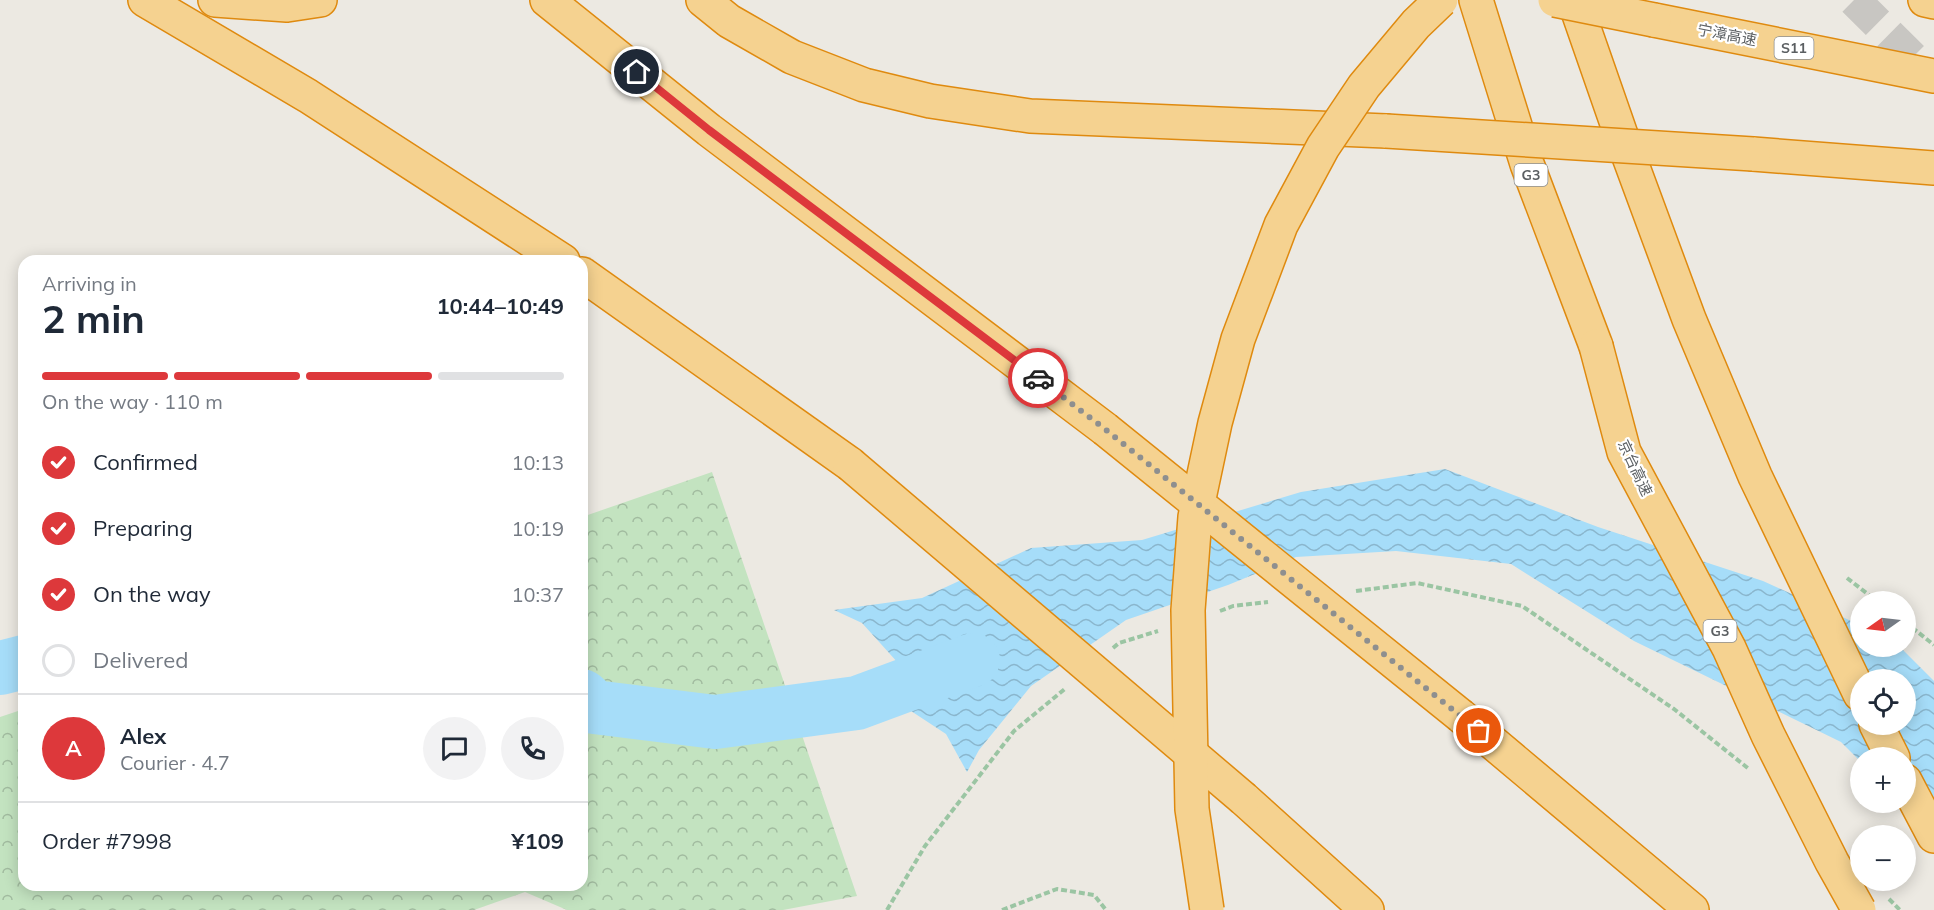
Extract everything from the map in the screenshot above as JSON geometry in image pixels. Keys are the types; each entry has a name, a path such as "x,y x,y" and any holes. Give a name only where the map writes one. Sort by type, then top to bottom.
{"highway":[{"path":"145,0 308,96 554,255"},
{"path":"215,0 286,5 320,0"},
{"path":"547,0 709,130 1105,429 1461,716 1692,910"},
{"path":"703,0 729,21 792,57 864,85 930,101 1030,116 1386,131 1934,168"},
{"path":"1207,910 1192,809 1188,610 1195,516 1215,423 1238,339 1281,225 1323,147 1364,86 1416,24 1441,0"},
{"name":"京台高速","path":"1476,0 1527,164 1596,346 1624,452 1729,648 1768,735 1832,862 1859,910"},
{"name":"宁漳高速","path":"1556,0 1934,76"},
{"path":"1574,0 1689,319 1755,476 1850,673"},
{"path":"1925,0 1934,2"},
{"path":"588,278 850,464 1244,799 1367,910"},
{"path":"1916,802 1934,836"}],"path":[{"path":"1847,578 1864,591"},
{"path":"1348,592 1417,583 1522,606 1674,709 1757,776"},
{"path":"1213,613 1233,606 1279,601"},
{"path":"1110,651 1119,643 1161,630"},
{"path":"1916,631 1934,645"},
{"path":"887,910 925,846 1014,731 1066,687"},
{"path":"1002,910 1057,889 1094,895 1106,910"}],"green space":[{"path":"712,472 857,896 783,910 567,910 525,892 474,910 0,910 0,717 18,711 18,891 588,891 588,515"}],"water":[{"path":"1445,469 1598,527 1763,581 1850,620 1850,657 1910,657 1934,681 1934,833 1913,813 1916,813 1916,747 1850,747 1850,751 1841,742 1634,641 1511,564 1396,551 1296,557 1228,585 1126,620 1031,686 979,750 967,772 946,734 911,711 899,664 862,623 834,610 922,598 1031,548 1142,540 1301,492"}],"waterway":[{"path":"588,702 594,707 715,722 857,703 973,660"},
{"path":"0,668 18,664"}],"tunnel":[{"path":"1854,0 1934,79"}],"way so far":[{"path":"1038,378 1105,429 1479,731"}],"route":[{"path":"637,72 709,130 1038,378"}]}
